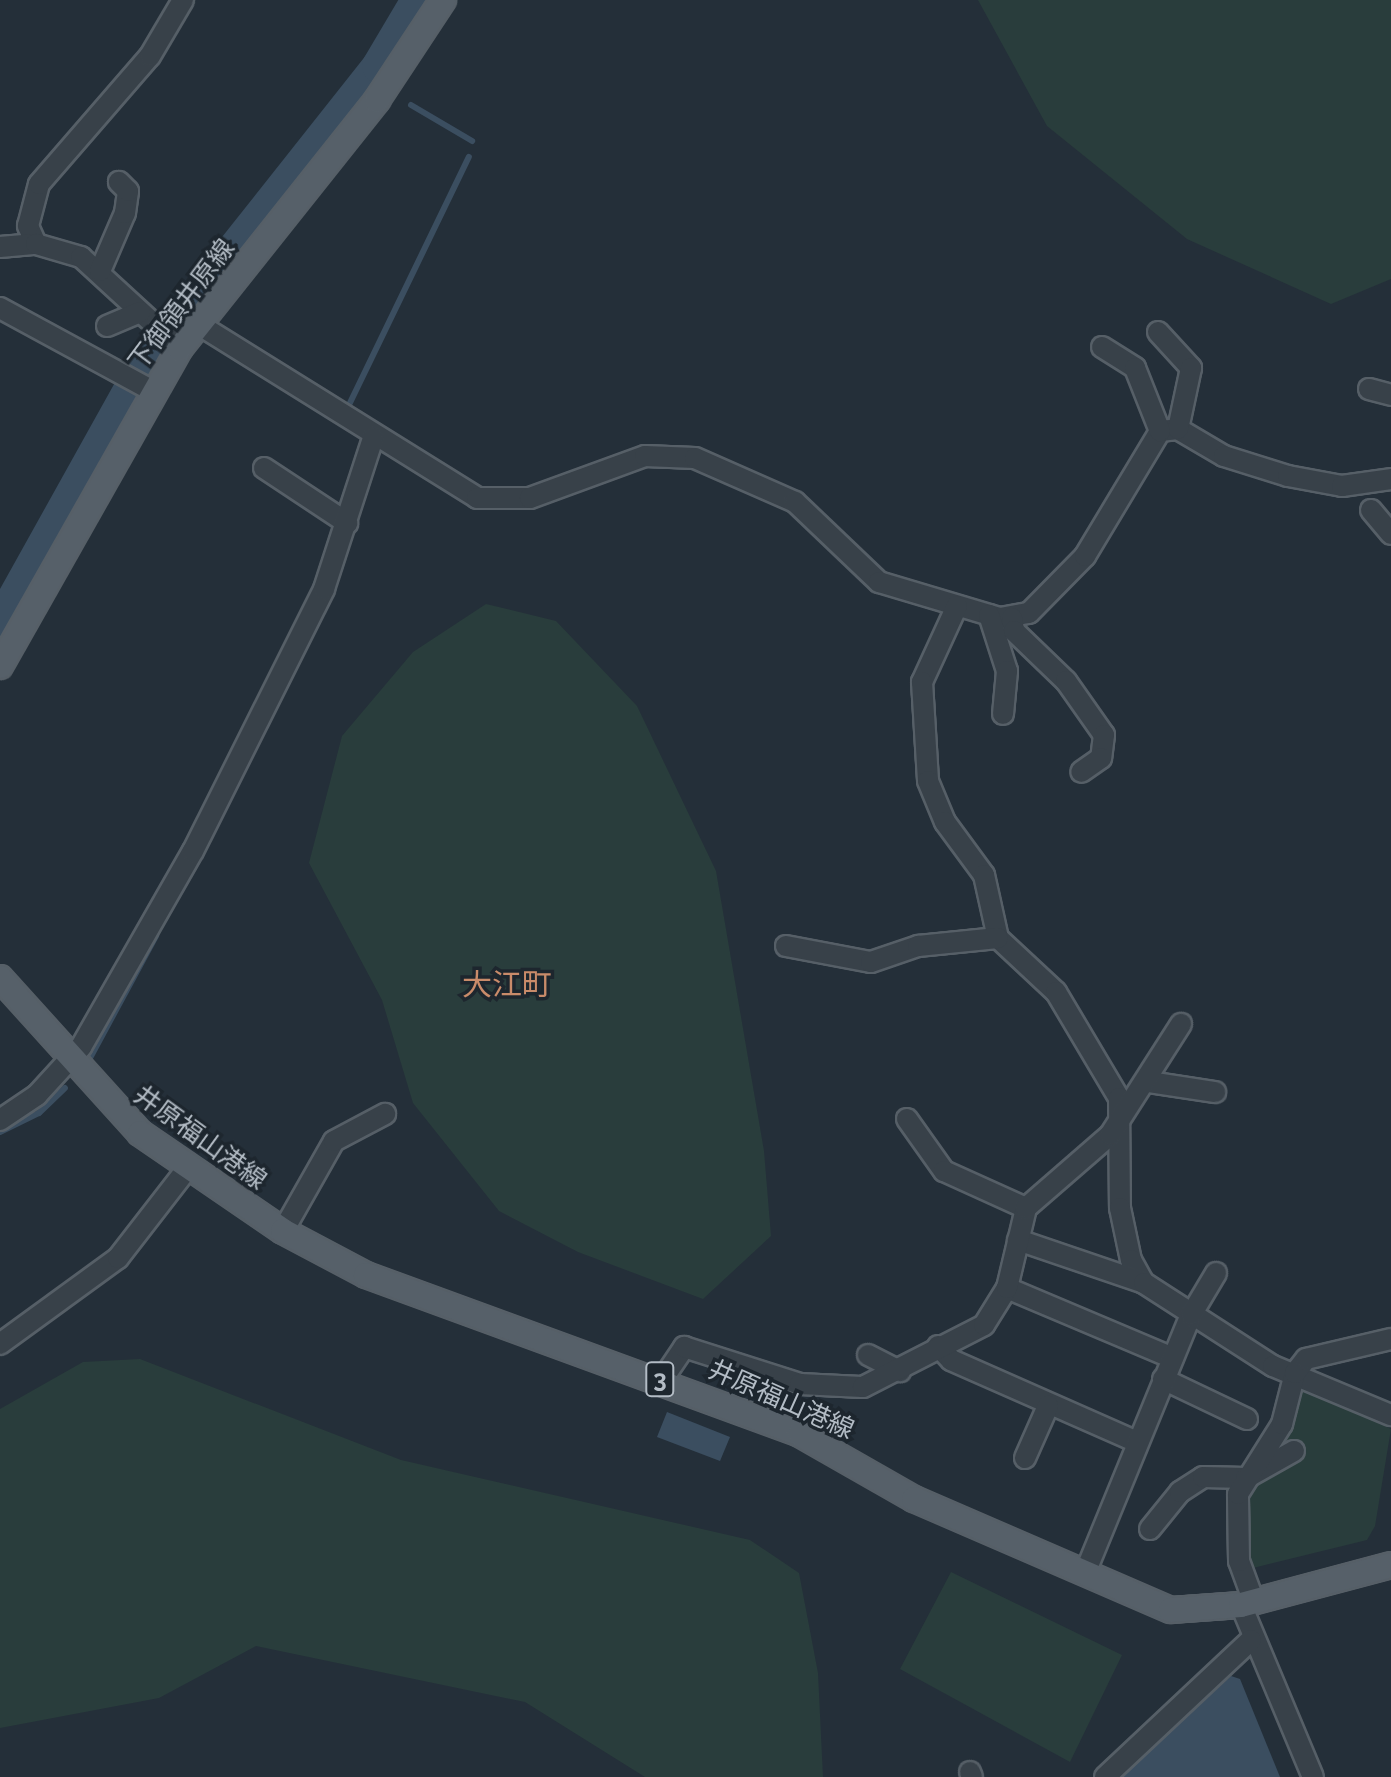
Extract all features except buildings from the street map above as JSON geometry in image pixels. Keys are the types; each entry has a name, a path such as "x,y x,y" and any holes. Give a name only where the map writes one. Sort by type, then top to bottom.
{"main road":[{"name":"下御領井原線","path":"0,666 180,348 377,100 443,0"},
{"name":"井原福山港線","path":"0,978 110,1107 187,1169 283,1231 366,1275 662,1380 825,1445 914,1499 1171,1610 1248,1604 1391,1565"}],"street":[{"path":"36,244 28,226 39,184 150,56 183,0"},
{"path":"100,271 125,213 128,191 119,182"},
{"path":"0,247 36,244 81,257 100,271 180,348"},
{"path":"0,308 153,391"},
{"path":"107,326 140,312"},
{"path":"198,324 373,438 460,490 499,502 530,498 622,461 695,458 795,502 879,582 989,615 1012,618 1040,603 1085,556 1169,430 1191,368 1158,332"},
{"path":"1102,347 1135,368 1169,430 1224,456 1288,476 1342,486 1391,479"},
{"path":"1369,389 1391,395"},
{"path":"0,1120 69,1062 254,734 324,589 373,438"},
{"path":"264,468 347,523"},
{"path":"1371,510 1391,534"},
{"path":"957,606 922,682 928,781 945,822 984,875 998,938 1056,992 1119,1098 1120,1208 1131,1260 1144,1283"},
{"path":"989,615 1007,671 1003,714"},
{"path":"1012,618 1020,640 1066,681 1104,735 1101,758 1081,772"},
{"path":"786,946 871,962 918,946 998,938"},
{"path":"662,1380 684,1347 836,1389 900,1371 938,1346 990,1319 1007,1288 1026,1208 1119,1122 1149,1082 1181,1024"},
{"path":"1149,1082 1215,1092"},
{"path":"283,1231 334,1141 385,1114"},
{"path":"907,1119 944,1171 1026,1208"},
{"path":"0,1344 118,1258 187,1169"},
{"path":"1018,1240 1144,1283 1191,1315 1295,1373 1391,1415"},
{"path":"1085,1573 1163,1379 1191,1315 1216,1273"},
{"path":"1007,1288 1173,1358"},
{"path":"1313,1777 1251,1640 1234,1522 1246,1478 1282,1424 1295,1373 1306,1359 1391,1339"},
{"path":"938,1346 951,1360 1048,1406 1137,1442"},
{"path":"868,1355 900,1371"},
{"path":"1163,1379 1247,1419"},
{"path":"1025,1458 1048,1406"},
{"path":"1150,1529 1180,1492 1203,1477 1246,1478 1294,1451"},
{"path":"1105,1777 1251,1640"}],"green space":[{"path":"978,0 1391,0 1391,279 1331,304 1187,239 1047,126"},
{"path":"486,604 556,621 637,706 716,871 764,1151 771,1236 703,1299 578,1252 499,1211 413,1103 382,1000 309,863 342,736 413,652"},
{"path":"140,1359 401,1460 750,1540 799,1573 818,1673 823,1777 645,1777 525,1702 256,1646 159,1698 0,1728 0,1409 83,1362"},
{"path":"1303,1382 1391,1429 1375,1526 1367,1540 1249,1569 1239,1521 1248,1492"},
{"path":"951,1572 1122,1655 1070,1762 900,1669"}],"water":[{"path":"667,1412 730,1437 720,1461 657,1437"},
{"path":"1231,1676 1240,1679 1280,1777 1121,1777"}],"waterway":[{"path":"170,330 379,66 418,0"},
{"path":"411,105 472,141"},
{"path":"347,409 469,157"},
{"path":"139,377 159,344"},
{"path":"0,624 131,389"},
{"path":"90,1058 156,936"},
{"path":"0,1132 39,1113 65,1088"}],"district":[{"name":"大江町","path":"507,985"}]}
